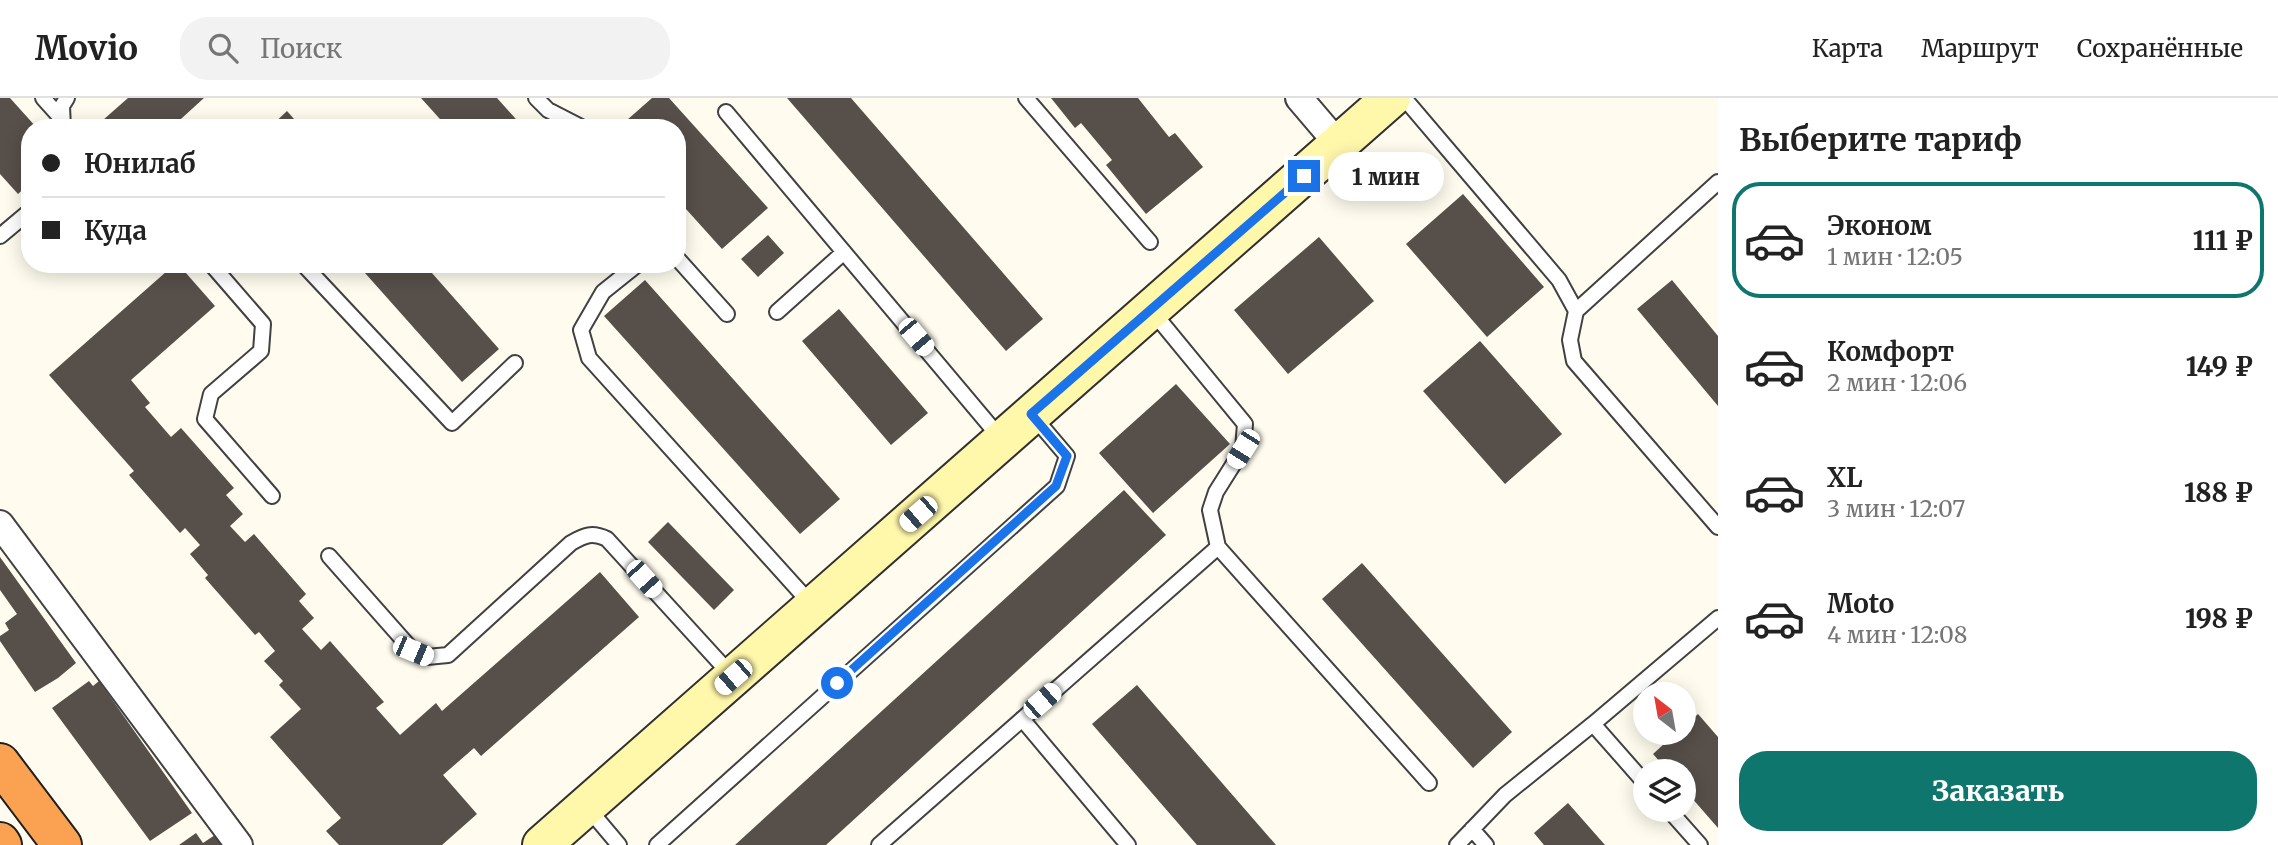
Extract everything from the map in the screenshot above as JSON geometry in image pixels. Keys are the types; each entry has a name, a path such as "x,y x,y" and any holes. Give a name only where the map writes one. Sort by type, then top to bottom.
{"highway":[{"path":"0,762 62,845"}],"street":[{"path":"1299,98 1339,145"},
{"path":"542,845 1391,98"},
{"path":"0,524 239,845"}],"lane":[{"path":"43,98 59,119"},
{"path":"62,119 62,106 67,98"},
{"path":"536,98 548,110 566,119"},
{"path":"1026,98 1150,242"},
{"path":"1404,98 1559,280 1576,311"},
{"path":"726,112 1002,440"},
{"path":"1718,182 1576,311 1570,340 1574,361 1718,527"},
{"path":"0,236 21,223"},
{"path":"777,312 844,252"},
{"path":"686,268 727,314"},
{"path":"219,273 263,324 261,351 211,394 205,419 272,496"},
{"path":"311,273 452,422 515,363"},
{"path":"627,273 603,292 581,330 589,358 813,606"},
{"path":"1150,309 1245,424 1243,449 1216,492 1210,510 1218,547 1429,783"},
{"path":"657,845 1056,486 1067,456 1031,414"},
{"path":"329,556 413,651 427,657 448,655 571,543 586,534 598,535 607,539 733,677"},
{"path":"879,845 1218,547"},
{"path":"1457,845 1506,795 1718,618"},
{"path":"1022,719 1128,845"},
{"path":"1593,724 1633,769"},
{"path":"586,806 620,845"},
{"path":"1680,822 1700,845"},
{"path":"1472,830 1486,845"}],"building":[{"path":"0,98 10,98 29,119 21,119 21,191 18,194 0,174"},
{"path":"128,98 204,98 181,119 104,119"},
{"path":"421,98 497,98 516,119 440,119"},
{"path":"652,98 669,98 768,208 722,249 686,209 686,119 628,119"},
{"path":"787,98 851,98 1043,319 1006,351"},
{"path":"1051,98 1138,98 1169,137 1175,133 1203,167 1146,214 1106,165 1112,160 1081,123 1075,128"},
{"path":"287,111 294,119 279,119"},
{"path":"1463,194 1544,287 1487,337 1406,244"},
{"path":"768,235 784,253 758,277 741,259"},
{"path":"1319,237 1374,301 1288,374 1234,310"},
{"path":"165,273 186,273 215,306 131,380 150,403 145,407 171,437 181,428 234,488 226,495 243,514 230,526 245,542 254,534 306,594 299,601 314,618 302,629 321,650 330,641 384,702 376,708 400,735 436,703 442,711 600,572 639,617 481,756 474,748 443,775 477,814 442,845 339,845 326,831 341,818 270,737 301,709 279,685 283,681 264,661 275,651 259,632 255,635 205,578 208,575 190,554 200,545 185,528 180,533 129,475 134,471 49,375"},
{"path":"365,273 432,273 499,349 462,382"},
{"path":"645,280 840,499 800,534 604,316"},
{"path":"1672,280 1718,336 1718,406 1637,309"},
{"path":"839,309 928,413 891,445 802,341"},
{"path":"1480,341 1562,434 1505,484 1423,391"},
{"path":"1176,384 1230,444 1153,513 1099,453"},
{"path":"1124,490 1166,535 826,845 735,845"},
{"path":"668,522 734,590 714,610 648,542"},
{"path":"0,557 76,663 35,692 0,641 0,636 9,630 5,623 17,614 0,590"},
{"path":"1362,563 1512,732 1473,768 1322,599"},
{"path":"89,681 93,686 99,681 192,813 150,841 52,708"},
{"path":"1137,685 1276,845 1197,845 1092,724"},
{"path":"1698,714 1718,737 1718,828 1696,803 1696,759 1657,759 1653,754 1662,746 1696,746"},
{"path":"1568,803 1605,845 1544,845 1534,833"},
{"path":"196,833 203,843 215,835 221,845 179,845"}],"route":[{"path":"837,683 1056,486 1067,456 1031,414 1304,176"}]}
